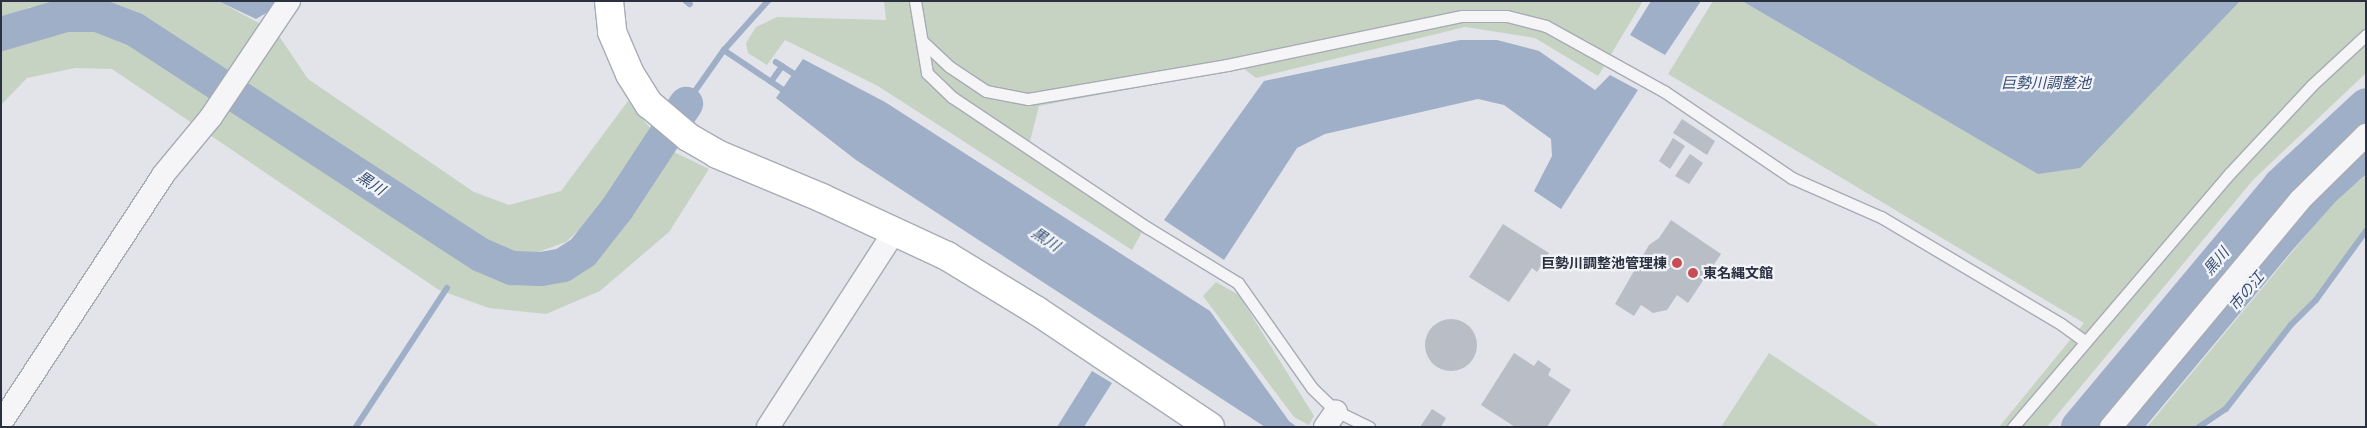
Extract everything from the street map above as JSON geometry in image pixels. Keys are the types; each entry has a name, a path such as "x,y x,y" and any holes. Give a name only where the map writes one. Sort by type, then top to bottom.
{"street":[{"path":"1,423 163,175 211,117 289,1"},
{"path":"608,1 612,32 630,74 649,104 688,137 717,154 947,256 1037,311 1210,427"},
{"path":"2112,427 2300,200 2366,135"},
{"path":"768,427 895,232"}],"lane":[{"path":"916,1 927,73 952,97 1148,228 1238,283 1312,388 1331,419 1369,427"},
{"path":"922,41 950,67 986,91 1028,98 1228,65 1462,16 1506,16 1546,26 1665,92 1792,178 1881,216 2061,324 2084,341"},
{"path":"2012,427 2230,173 2312,85 2366,35"}],"green space":[{"path":"1,1 218,1 277,33 308,79 474,192 509,205 561,191 628,101 650,128 595,215 566,242 527,256 478,243 134,17 82,3 30,7 1,20"},
{"path":"884,1 1643,1 1598,76 1535,38 1465,27 1256,78 1243,68 1039,106 1027,153 1143,230 1132,250 878,86 785,40 767,65 748,53 746,43 756,27 777,17 886,20"},
{"path":"1713,1 1742,1 1846,62 2083,1 2366,1 2366,73 2253,180 2047,427 1999,427 2084,323 1668,74"},
{"path":"67,24 126,35 479,270 541,279 580,263 610,236 670,150 709,169 669,232 600,291 546,314 489,308 439,290 112,69 75,68 27,78 1,105 1,46"},
{"path":"2366,175 2366,231 2316,300 2291,325 2226,409 2199,427 2147,427 2332,204"},
{"path":"1216,282 1239,295 1314,416 1309,425 1294,417 1203,296"},
{"path":"1769,353 1880,427 1721,427"}],"water":[{"path":"218,1 277,1 273,9 256,19"},
{"path":"1651,1 1701,1 1665,55 1630,35"},
{"name":"巨勢川調整池","path":"1742,1 2240,1 2080,168 2038,174"},
{"path":"1460,40 1497,40 1539,51 1595,90 1610,75 1638,90 1561,209 1534,191 1552,156 1551,139 1504,105 1478,99 1325,134 1297,148 1224,260 1164,220 1264,81"},
{"path":"803,59 885,102 1210,311 1289,421 1297,427 1265,427 856,160 776,98"},
{"path":"1092,371 1112,383 1084,427 1057,427"}],"building":[{"path":"1682,119 1715,141 1707,155 1673,133"},
{"path":"1673,138 1685,146 1670,169 1659,161"},
{"path":"1690,154 1703,163 1689,184 1675,176"},
{"name":"巨勢川調整池管理棟","path":"1671,220 1721,254 1688,303 1677,295 1667,310 1653,313 1641,305 1634,316 1615,304 1649,245 1659,238"},
{"path":"1503,224 1549,253 1537,272 1532,268 1509,302 1469,277"},
{"path":"1451,319 1461,321 1469,327 1475,335 1477,345 1475,355 1469,363 1461,369 1451,371 1441,369 1433,363 1427,355 1425,345 1427,335 1433,327 1441,321"},
{"path":"1514,353 1534,366 1538,360 1551,369 1548,375 1571,390 1547,427 1515,427 1481,405"},
{"path":"1432,409 1446,418 1441,427 1420,427"}],"waterway":[{"path":"686,1 690,4"},
{"path":"724,50 768,1"},
{"name":"黒川","path":"1,34 66,15 97,15 134,29 481,255 512,268 541,269 563,265 583,252 617,209 686,104"},
{"path":"686,104 724,50 782,89"},
{"path":"776,62 793,73"},
{"path":"771,82 782,66"},
{"name":"黒川","path":"2078,427 2280,185 2366,105"},
{"name":"市の江","path":"2132,427 2281,248 2329,194 2366,161"},
{"path":"2199,427 2226,409 2291,325 2316,300 2366,231"},
{"path":"356,427 447,288"}],"place":[{"name":"巨勢川調整池管理棟","path":"1677,263"},
{"name":"東名縄文館","path":"1693,273"}]}
